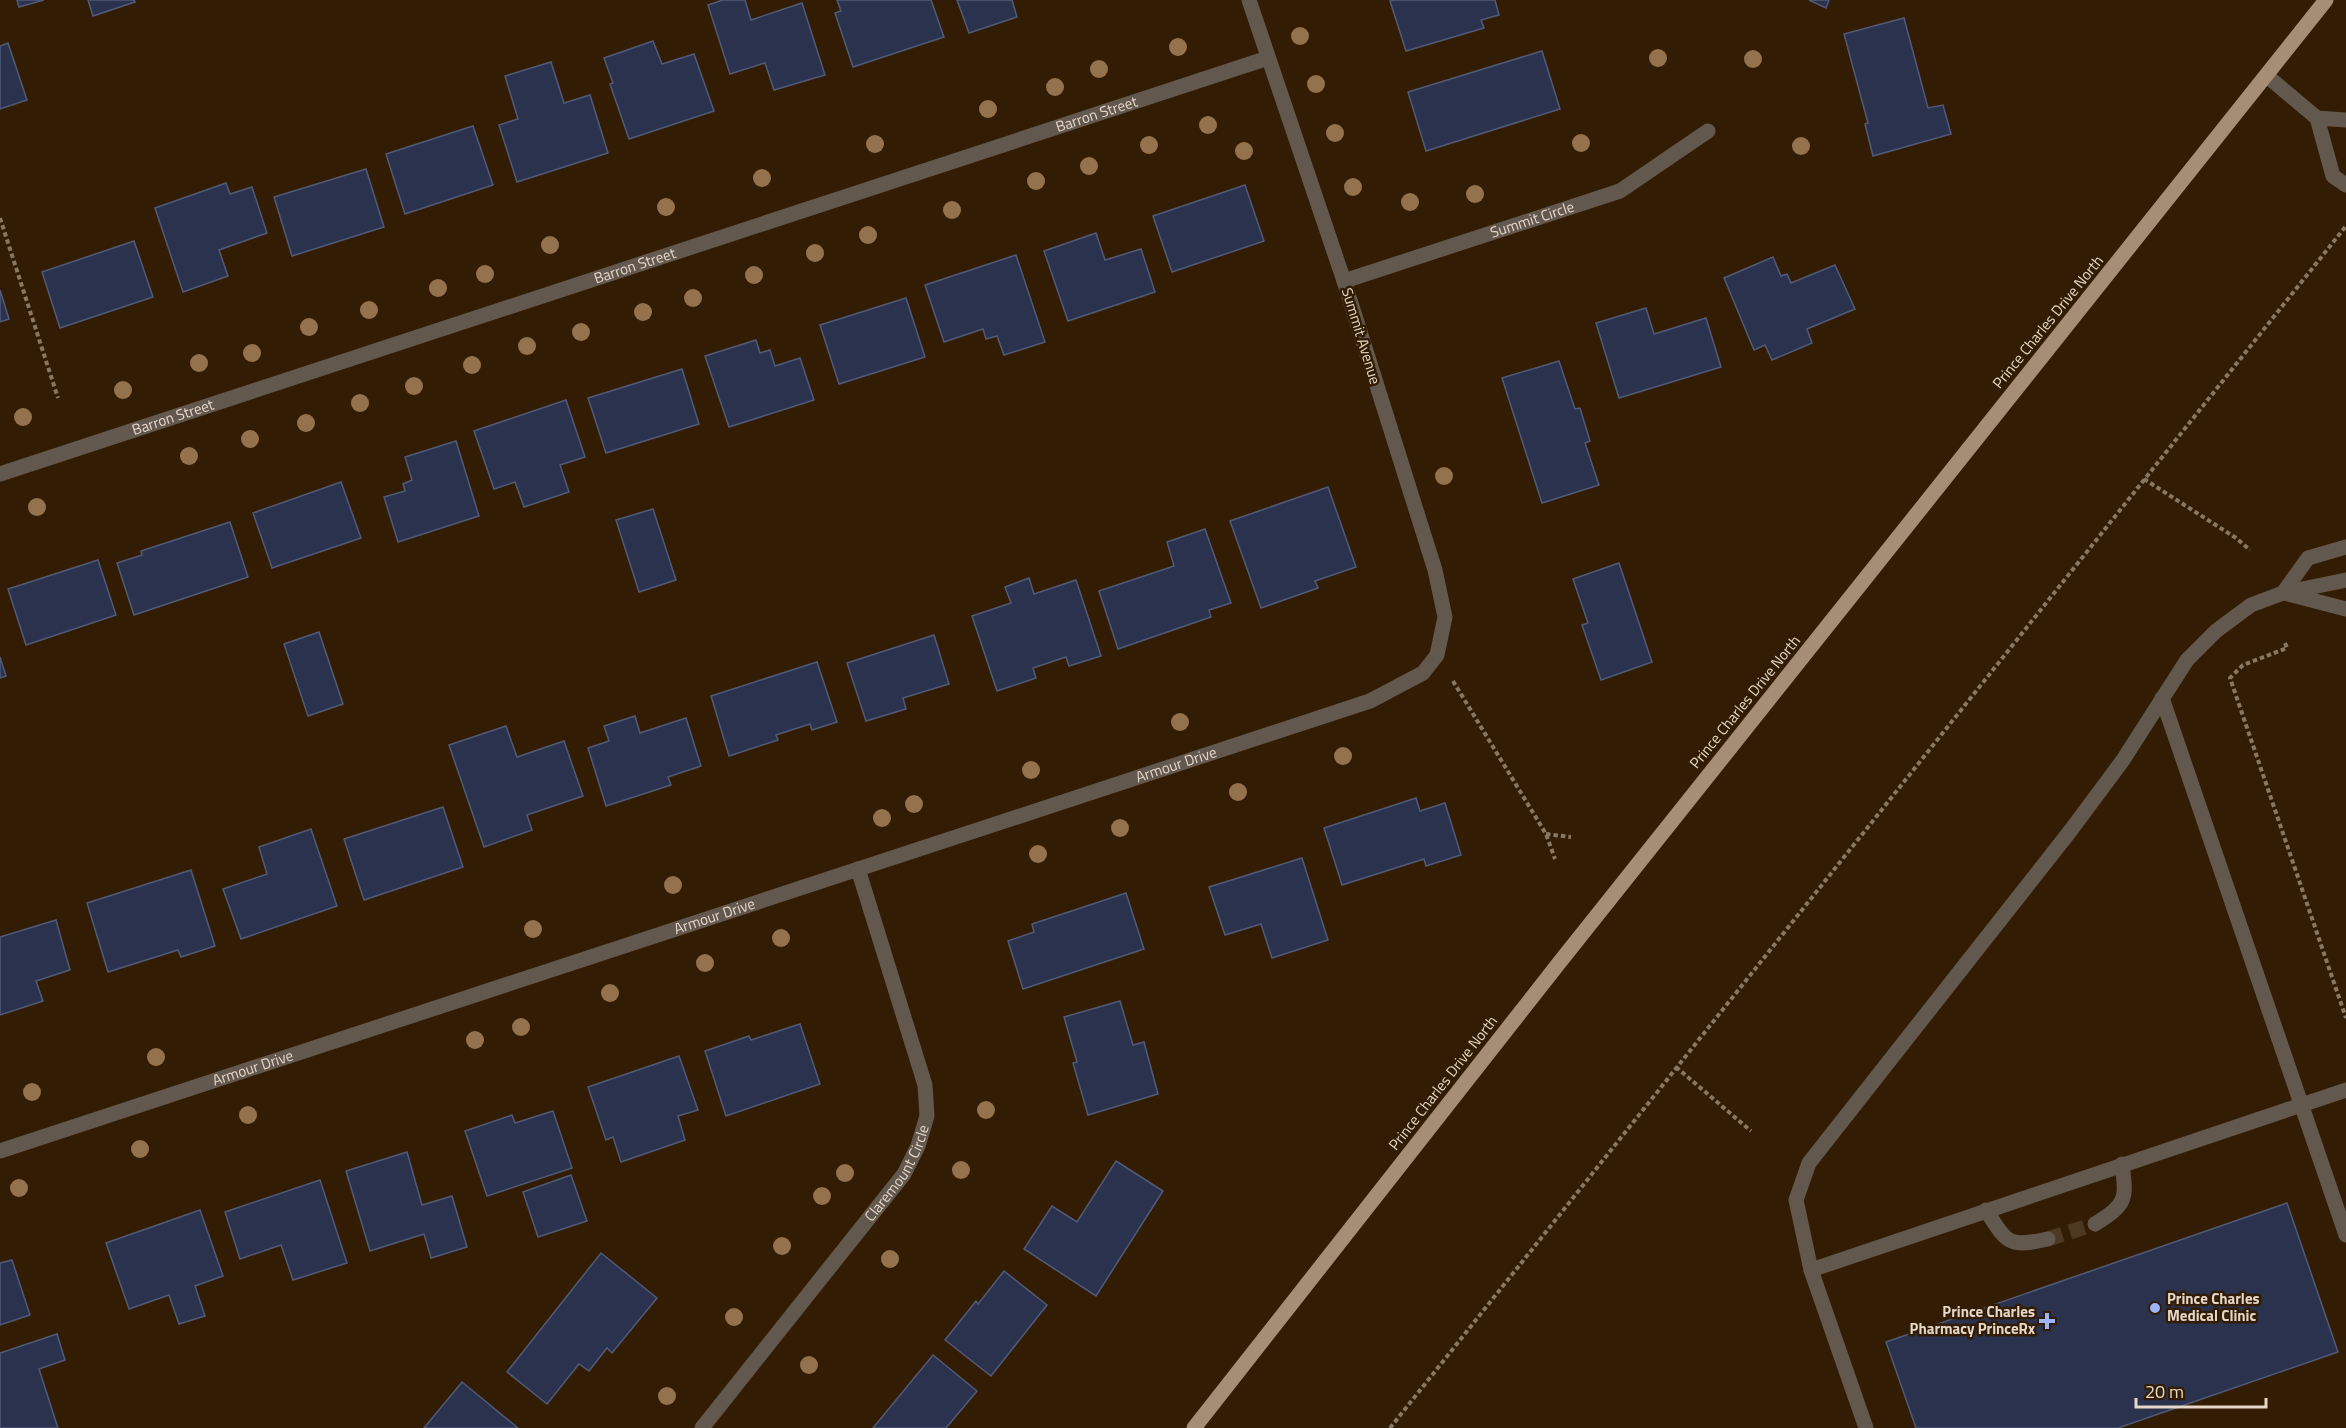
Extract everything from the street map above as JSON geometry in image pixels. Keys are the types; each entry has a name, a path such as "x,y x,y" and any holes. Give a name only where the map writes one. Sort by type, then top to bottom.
{"main road":[{"name":"Prince Charles Drive North","path":"1194,1428 1567,954 2326,0"}],"street":[{"name":"Summit Avenue","path":"1249,0 1344,281 1435,570 1444,617 1437,655 1423,673"},
{"name":"Barron Street","path":"0,474 1268,58"},
{"path":"2267,75 2317,118 2333,176 2346,185"},
{"path":"2317,118 2346,120"},
{"name":"Summit Circle","path":"1344,281 1620,191 1708,131"},
{"path":"2283,593 2308,558 2346,547"},
{"path":"1866,1428 1811,1270 1797,1200 1809,1163 2071,830 2123,760 2187,660 2216,631 2251,605 2283,593 2346,580"},
{"path":"2283,593 2346,609"},
{"name":"Armour Drive","path":"0,1151 1370,701 1423,673"},
{"path":"2162,698 2346,1235"},
{"name":"Claremount Circle","path":"702,1428 904,1174 918,1146 927,1116 925,1085 858,869"},
{"path":"1811,1270 2346,1090"},
{"path":"2094,1224 2117,1209 2126,1192 2122,1164"},
{"path":"1986,1210 2001,1234 2011,1243 2028,1244 2048,1239"}],"path":[{"path":"0,218 58,398"},
{"path":"1390,1428 2346,226"},
{"path":"2144,479 2236,538 2250,550"},
{"path":"2285,644 2287,648 2243,665 2230,678 2346,1018"},
{"path":"1437,655 1546,834 1555,859"},
{"path":"1546,834 1571,837"},
{"path":"1676,1067 1751,1131"}],"building":[{"path":"17,0 44,0 19,7"},
{"path":"88,0 134,0 135,2 93,16"},
{"path":"723,0 745,0 751,20 802,3 825,75 774,90 765,63 730,74 708,5"},
{"path":"837,0 931,0 944,37 853,67 835,13 841,11"},
{"path":"957,0 1012,0 1017,17 969,33"},
{"path":"1495,0 1499,15 1481,20 1484,28 1406,51 1390,1"},
{"path":"1809,0 1829,0 1826,8"},
{"path":"1904,18 1928,108 1943,105 1951,134 1873,156 1865,124 1868,123 1844,34"},
{"path":"653,41 662,64 694,54 714,111 629,139 610,84 613,83 604,58"},
{"path":"8,43 27,100 0,109 0,46"},
{"path":"1542,51 1560,109 1426,151 1408,92"},
{"path":"551,62 564,103 590,95 608,153 517,182 499,125 518,119 505,76"},
{"path":"473,126 493,185 405,214 386,154"},
{"path":"366,169 384,227 292,256 274,197"},
{"path":"226,183 230,194 252,187 267,233 219,250 228,276 183,292 155,208"},
{"path":"1245,185 1264,241 1172,272 1153,216"},
{"path":"1096,233 1105,260 1141,249 1155,292 1068,321 1044,251"},
{"path":"134,241 153,297 60,328 42,272"},
{"path":"1016,255 1045,342 1004,355 997,336 986,339 983,329 944,342 925,285"},
{"path":"1773,257 1781,276 1787,274 1791,283 1835,265 1855,309 1807,329 1812,343 1772,360 1765,345 1754,350 1724,278"},
{"path":"0,290 9,319 0,322"},
{"path":"906,298 925,357 839,384 820,325"},
{"path":"1646,308 1654,334 1706,318 1721,367 1619,398 1596,323"},
{"path":"756,340 760,353 770,350 775,366 800,358 814,400 729,427 705,356"},
{"path":"1559,361 1575,409 1580,408 1590,441 1585,443 1599,485 1542,503 1502,378"},
{"path":"682,369 699,424 606,453 588,398"},
{"path":"566,400 585,457 560,465 569,492 524,507 515,482 494,489 474,431"},
{"path":"456,441 479,516 398,542 384,497 405,491 403,484 412,480 405,457"},
{"path":"341,482 361,538 272,568 253,513"},
{"path":"1328,487 1356,567 1315,581 1318,588 1261,608 1230,521"},
{"path":"653,509 676,580 639,592 616,520"},
{"path":"230,522 248,577 134,615 117,563 142,555 141,551"},
{"path":"1205,529 1231,603 1209,610 1211,617 1118,649 1099,591 1174,566 1167,542"},
{"path":"98,560 116,615 26,645 8,589"},
{"path":"1619,563 1652,662 1601,680 1582,625 1588,623 1573,579"},
{"path":"1029,578 1034,594 1076,580 1101,656 1069,666 1066,657 1033,668 1036,678 997,691 972,616 1011,603 1005,587"},
{"path":"319,632 343,704 308,716 284,644"},
{"path":"934,635 949,684 903,698 906,709 866,721 847,663"},
{"path":"0,657 6,676 0,678"},
{"path":"817,662 837,722 812,730 810,724 776,735 778,740 729,756 711,696"},
{"path":"635,716 640,733 686,718 701,766 668,777 671,785 606,806 588,748 609,741 604,726"},
{"path":"506,726 517,757 564,741 583,796 527,815 532,830 484,847 449,745"},
{"path":"1416,798 1420,811 1445,803 1461,855 1426,866 1424,859 1342,885 1324,828"},
{"path":"443,807 463,867 364,900 344,839"},
{"path":"311,829 337,906 241,939 223,889 267,874 259,847"},
{"path":"1302,858 1328,940 1272,958 1261,924 1225,935 1209,887"},
{"path":"191,870 215,946 181,957 178,950 108,972 87,903"},
{"path":"1126,893 1144,949 1023,989 1008,941 1034,932 1032,924"},
{"path":"56,920 70,970 36,981 43,1001 0,1015 0,937"},
{"path":"1120,1001 1133,1045 1144,1042 1158,1094 1088,1115 1073,1063 1077,1062 1064,1017"},
{"path":"800,1024 820,1084 726,1116 705,1051 749,1036 751,1040"},
{"path":"679,1056 698,1110 678,1116 685,1140 621,1162 613,1137 606,1140 588,1087"},
{"path":"553,1111 572,1168 487,1196 465,1131 512,1115 515,1123"},
{"path":"407,1152 422,1205 452,1196 467,1247 431,1258 424,1234 370,1251 346,1171"},
{"path":"1116,1161 1163,1191 1096,1296 1024,1249 1052,1206 1077,1222"},
{"path":"571,1175 587,1221 538,1237 523,1192"},
{"path":"320,1180 347,1263 293,1280 281,1245 240,1259 225,1212"},
{"name":"Prince Charles Medical Clinic","path":"2287,1203 2338,1352 2118,1428 1916,1428 1886,1342"},
{"path":"200,1210 223,1276 195,1286 205,1316 179,1324 169,1295 129,1309 106,1243"},
{"path":"601,1253 657,1298 612,1353 607,1348 589,1371 579,1364 547,1404 507,1372"},
{"path":"12,1260 30,1315 0,1325 0,1263"},
{"path":"1004,1271 1047,1305 991,1376 945,1340"},
{"path":"57,1334 65,1360 39,1369 58,1428 0,1428 0,1353"},
{"path":"933,1355 977,1391 946,1428 873,1428"},
{"path":"462,1382 518,1428 424,1428"}],"tunnel":[{"path":"2048,1239 2095,1224"}],"place":[{"name":"Prince Charles Medical Clinic","path":"2155,1308"},
{"name":"Prince Charles Pharmacy PrinceRx","path":"2047,1321"}]}
